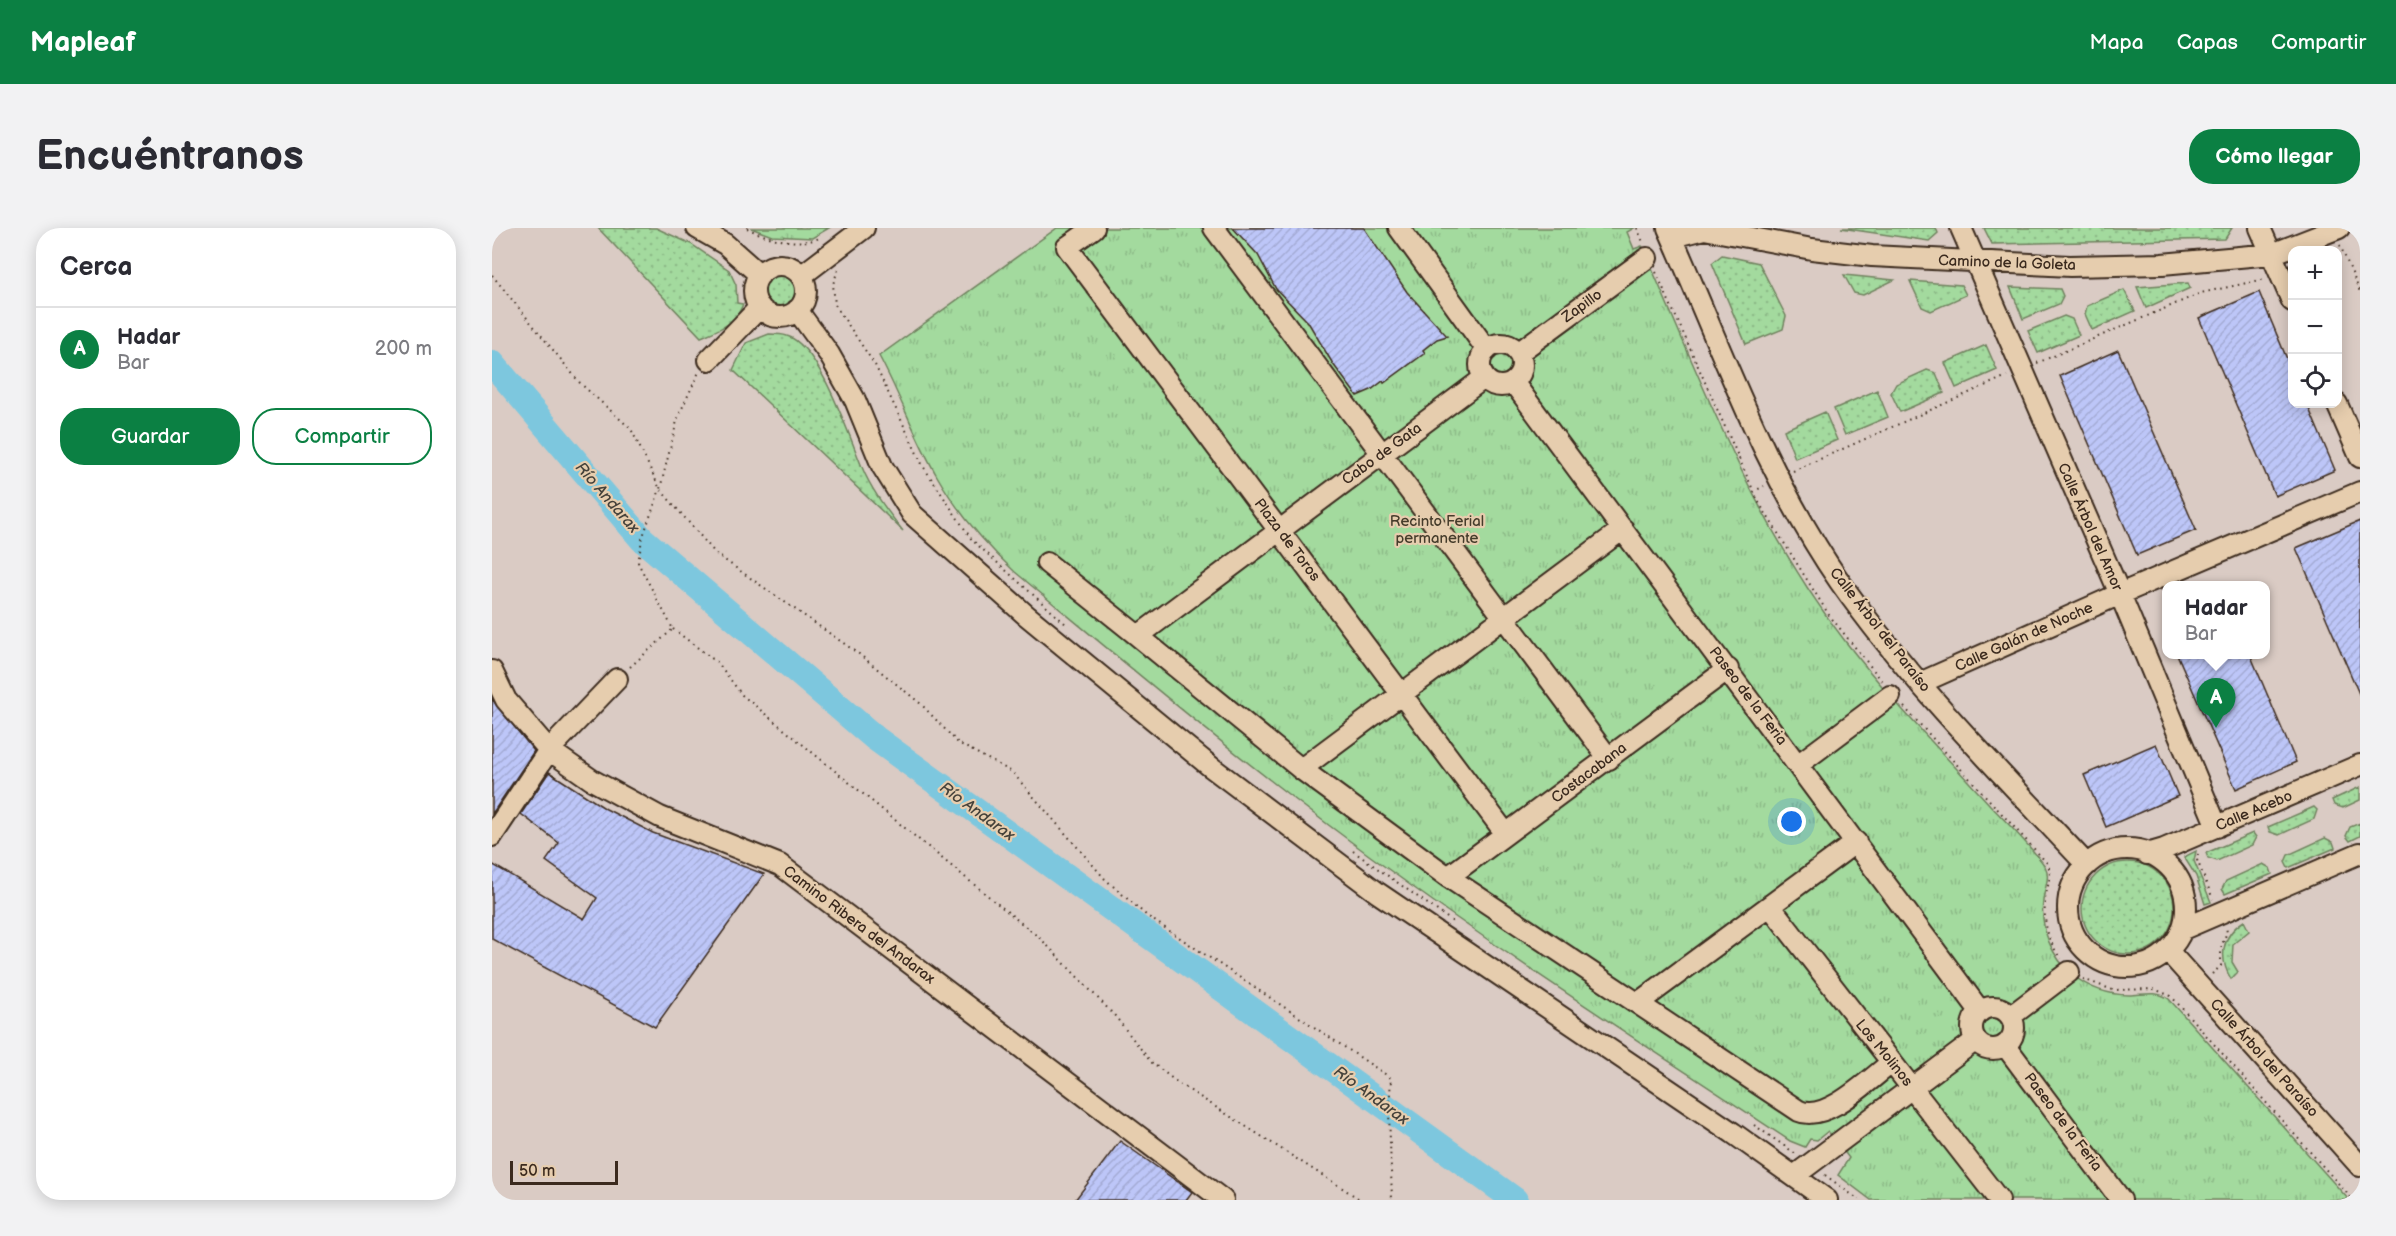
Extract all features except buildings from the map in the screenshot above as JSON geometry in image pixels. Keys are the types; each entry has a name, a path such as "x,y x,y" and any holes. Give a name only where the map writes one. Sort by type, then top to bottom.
{"street":[{"path":"697,228 725,244 760,275"},
{"path":"801,276 864,228"},
{"name":"Plaza de Toros","path":"1095,228 1067,248 1280,529 1506,834"},
{"path":"1214,228 1608,759"},
{"path":"1399,228 1487,350"},
{"name":"Calle Árbol del Amor","path":"1961,228 2120,594 2217,826"},
{"path":"2260,228 2292,300"},
{"name":"Camino de la Goleta","path":"1670,232 1704,229 1832,251 1976,263 2070,266 2162,264 2272,254 2339,228"},
{"name":"Calle Árbol del Paraíso","path":"1670,232 1762,445 1795,508 1840,581 1920,683 2087,865"},
{"name":"Zapillo","path":"1518,353 1647,258"},
{"path":"782,265 793,268 801,276 806,292 802,303 796,310 778,316 760,307 754,289 760,275 768,268 782,265"},
{"path":"709,360 760,307"},
{"path":"796,310 830,354 855,400 882,466 912,514 983,578 1107,685 1193,754 1378,893 1827,1200"},
{"path":"1504,345 1518,353 1521,369 1514,382 1499,386 1484,378 1480,364 1487,350 1504,345"},
{"name":"Cabo de Gata","path":"1138,636 1484,378"},
{"name":"Paseo de la Feria","path":"1514,382 1980,1011"},
{"path":"2339,408 2360,457"},
{"name":"Calle Galán de Noche","path":"1920,683 2120,594 2360,492"},
{"path":"1301,769 1623,529"},
{"path":"1047,562 1301,769 1448,877 1805,1113 1828,1110 1891,1063"},
{"name":"Costacabana","path":"1448,877 1728,669"},
{"name":"Camino Ribera del Andarax","path":"492,671 506,700 549,750 592,780 660,818 780,865 1223,1200"},
{"path":"492,836 549,750 616,678"},
{"path":"1799,764 1890,696"},
{"name":"Calle Acebo","path":"2146,854 2360,765"},
{"path":"1638,1003 1856,842"},
{"path":"2120,850 2146,854 2170,867 2181,884 2186,902 2183,929 2168,951 2148,963 2131,967 2113,966 2096,959 2082,947 2072,932 2068,915 2069,897 2075,880 2087,865 2107,853 2120,850"},
{"path":"2183,929 2360,853"},
{"name":"Los Molinos","path":"1770,906 2000,1200"},
{"name":"Calle Árbol del Paraíso","path":"2168,951 2360,1166"},
{"path":"2011,1016 2069,972"},
{"path":"1996,1007 2011,1016 2014,1031 2005,1045 1991,1049 1977,1040 1972,1026 1980,1011 1996,1007"},
{"path":"1794,1176 1977,1040"},
{"name":"Paseo de la Feria","path":"2005,1045 2121,1200"}],"path":[{"path":"747,228 765,238 814,241 822,237"},
{"path":"2342,256 2345,257 2360,292"},
{"path":"492,275 580,383 631,429 660,489 716,554 859,654 921,704 958,743 1012,771 1105,879 1147,916 1391,1078 1389,1112 1392,1200"},
{"path":"2030,366 2201,293 2260,280"},
{"path":"709,360 696,376 678,417 660,489 642,539 638,563 674,629 718,663 742,695 1042,940 1115,1016 1151,1062 1178,1083 1360,1200"},
{"path":"1792,471 2010,375"},
{"path":"1753,492 1766,485"},
{"path":"616,678 674,629"},
{"path":"2201,851 2197,860 2213,900"},
{"path":"2211,975 2221,966 2221,947 2226,935"},
{"path":"2178,1004 2182,1000"}],"green space":[{"path":"598,228 656,228 691,244 729,270 736,285 737,303 743,304 740,311 726,325 701,337"},
{"path":"751,228 829,228 812,238 772,236"},
{"name":"Recinto Ferial permanente","path":"1057,228 1634,228 1627,232 1634,249 1642,246 1708,399 1756,500 1812,595 1880,684 2026,842 2045,866 2047,879 2043,901 2043,922 2049,942 2059,960 2079,980 2099,990 2121,995 2154,994 2169,999 2349,1200 1871,1200 1838,1175 1849,1158 1828,1131 1817,1140 1810,1139 1805,1147 1790,1141 1513,957 1307,809 1139,675 1015,572 993,550 972,527 945,490 879,356"},
{"path":"1841,228 1936,228 1938,233 1929,241"},
{"path":"1984,228 2232,228 2225,239 1992,244"},
{"path":"1722,255 1759,263 1786,316 1783,329 1746,344 1712,263"},
{"path":"779,275 791,279 795,291 791,303 779,307 767,303 763,291 767,279"},
{"path":"1844,275 1894,280 1863,295 1854,293"},
{"path":"1910,281 1961,285 1966,295 1931,311 1922,307"},
{"path":"2188,283 2190,288 2146,308 2137,287"},
{"path":"2010,287 2060,289 2063,296 2059,304 2023,319"},
{"path":"2124,290 2135,311 2092,330 2085,314 2087,306"},
{"path":"2064,316 2072,319 2079,335 2038,353 2028,331"},
{"path":"769,334 787,336 800,344 812,357 834,397 869,482 882,504 903,531 733,370 746,343"},
{"path":"1986,345 1997,370 1956,388 1945,363"},
{"path":"1927,370 1936,373 1944,393 1900,412 1891,393 1896,384"},
{"path":"1877,390 1888,417 1845,435 1834,409"},
{"path":"1825,412 1837,440 1795,458 1784,430"},
{"path":"2360,787 2360,800 2343,808 2334,805 2332,800"},
{"path":"2314,807 2317,810 2314,819 2279,835 2270,832 2268,827"},
{"path":"2360,823 2360,836 2350,841 2346,836 2350,827"},
{"path":"2253,833 2256,837 2252,845 2217,861 2208,858 2206,853"},
{"path":"2325,838 2333,842 2335,848 2288,868 2285,862 2288,855"},
{"path":"2196,851 2194,861 2211,902 2205,904 2196,876 2184,857"},
{"path":"2128,862 2145,866 2160,876 2170,891 2174,908 2170,925 2160,940 2145,950 2128,954 2111,950 2096,940 2086,925 2082,908 2086,891 2096,876 2111,866"},
{"path":"2263,864 2270,868 2272,874 2225,894 2222,889 2226,881"},
{"path":"2244,921 2249,931 2233,944 2232,962 2238,972 2231,979 2224,963 2224,947 2231,933"}],"waterway":[{"name":"Río Andarax","path":"492,363 642,539 875,738 1515,1200"}],"place":[{"name":"Hadar","path":"2216,728"}]}
